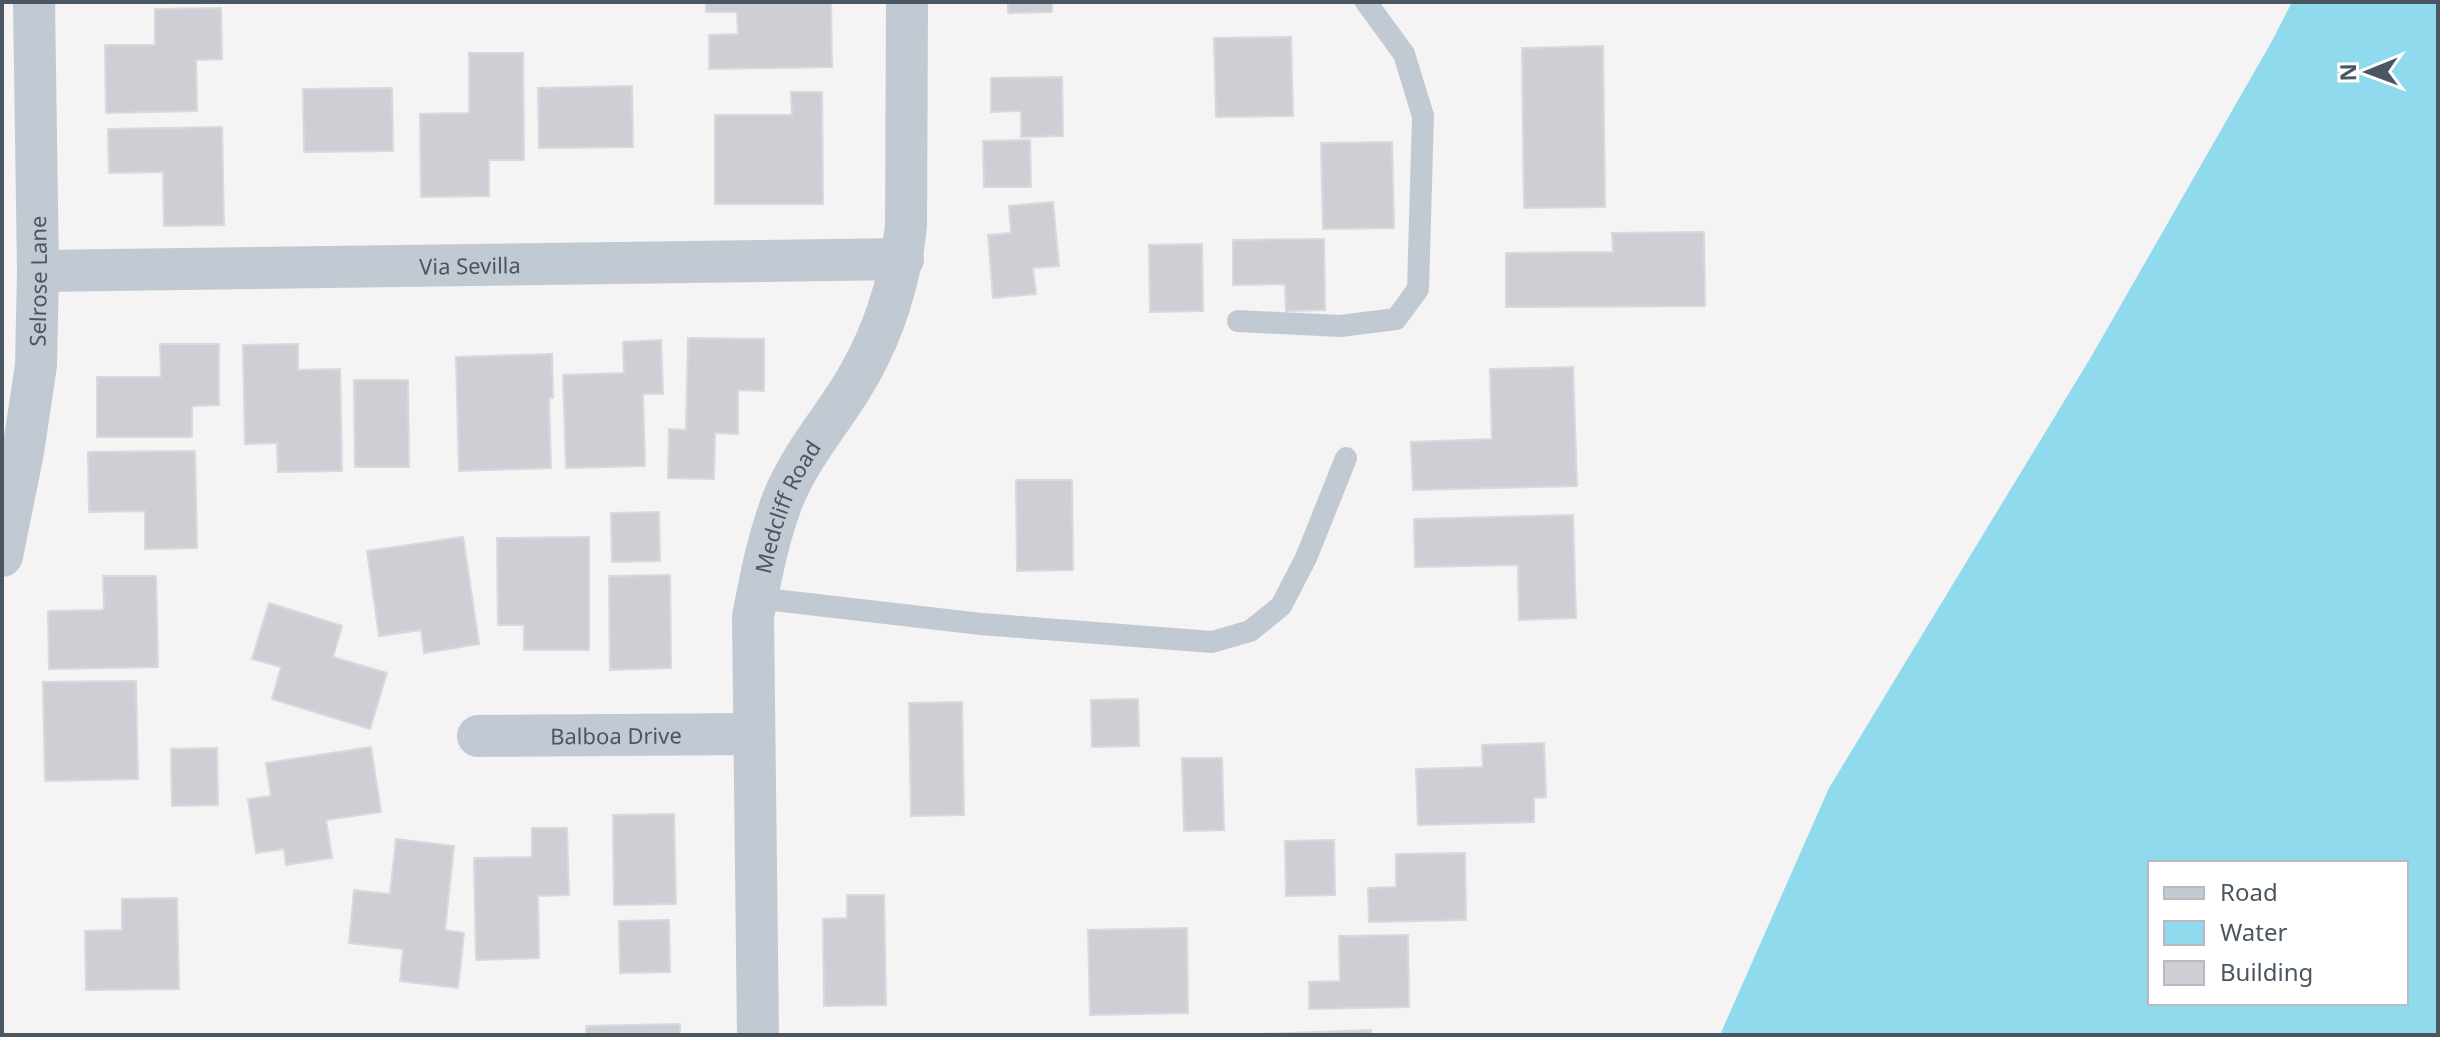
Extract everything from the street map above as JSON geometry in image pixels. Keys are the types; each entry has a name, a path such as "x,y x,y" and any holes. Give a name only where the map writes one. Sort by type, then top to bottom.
{"street":[{"name":"Selrose Lane","path":"2,556 23,452 36,365 38,271 34,2"},
{"name":"Medcliff Road","path":"758,1035 753,617 764,556 784,497 812,443 850,391 873,351 891,308 903,259 906,225 907,2"},
{"name":"Via Sevilla","path":"38,271 903,259"},
{"name":"Balboa Drive","path":"478,736 754,734"}],"lane":[{"path":"1238,321 1340,326 1396,319 1418,289 1423,116 1404,54 1366,2"},
{"path":"757,598 981,624 1212,642 1250,631 1281,606 1306,558 1346,458"}],"water":[{"path":"2292,2 2438,2 2438,1035 1720,1035 1829,788 2091,357"}],"building":[{"path":"706,2 831,2 832,67 709,69 709,35 738,34 737,12 706,12"},
{"path":"1008,2 1052,2 1052,12 1008,13"},
{"path":"221,8 222,59 196,60 197,111 106,113 105,45 155,45 155,9"},
{"path":"1291,37 1293,116 1216,117 1214,38"},
{"path":"1603,46 1605,207 1524,208 1522,48"},
{"path":"469,53 523,53 524,160 489,160 489,196 421,197 420,114 469,113"},
{"path":"1062,77 1063,136 1021,137 1021,111 991,112 991,78"},
{"path":"632,86 633,147 539,148 538,88"},
{"path":"392,88 393,151 304,152 303,89"},
{"path":"791,92 822,92 823,204 715,204 715,115 792,115"},
{"path":"222,127 224,225 164,226 163,172 109,173 108,129"},
{"path":"1030,140 1031,187 984,187 983,141"},
{"path":"1392,142 1394,228 1323,229 1321,143"},
{"path":"1053,202 1059,266 1033,268 1036,294 993,298 988,235 1011,233 1009,206"},
{"path":"1704,232 1705,306 1506,307 1506,253 1613,252 1612,233"},
{"path":"1324,239 1325,310 1286,311 1285,284 1233,285 1233,240"},
{"path":"1202,244 1203,311 1150,312 1149,245"},
{"path":"688,338 764,339 764,391 738,390 738,434 715,433 714,479 668,478 669,429 686,430"},
{"path":"661,340 663,394 643,394 645,466 566,468 563,375 624,373 623,342"},
{"path":"160,344 219,344 219,405 192,406 192,437 97,437 97,377 161,377"},
{"path":"298,344 298,370 340,369 342,471 278,472 277,443 245,444 243,345"},
{"path":"552,354 553,398 549,398 551,468 459,471 456,357"},
{"path":"1573,367 1577,486 1413,490 1411,442 1492,439 1490,369"},
{"path":"354,380 408,380 409,467 355,467"},
{"path":"195,451 197,548 145,549 145,511 89,512 88,452"},
{"path":"1016,480 1072,480 1073,570 1017,571"},
{"path":"659,512 660,561 612,562 611,513"},
{"path":"1573,515 1576,618 1519,620 1518,565 1415,567 1414,519"},
{"path":"463,537 479,644 424,653 421,630 379,636 367,551"},
{"path":"589,537 589,650 524,650 524,625 498,625 497,538"},
{"path":"670,575 671,668 610,670 609,576"},
{"path":"103,576 156,576 158,667 49,669 48,611 104,610"},
{"path":"269,603 342,626 333,657 387,673 370,729 272,699 281,667 252,659"},
{"path":"136,681 138,779 45,781 43,682"},
{"path":"1138,699 1139,746 1092,747 1091,700"},
{"path":"962,702 964,815 911,816 909,703"},
{"path":"1544,743 1546,797 1534,798 1534,822 1418,825 1416,769 1483,767 1482,745"},
{"path":"371,747 381,812 326,820 332,858 286,865 284,849 256,853 248,799 271,796 266,763"},
{"path":"217,748 218,805 172,806 171,749"},
{"path":"1182,758 1222,758 1224,830 1184,831"},
{"path":"674,814 676,904 614,905 613,815"},
{"path":"532,828 567,828 569,895 538,896 539,958 476,960 474,858 532,857"},
{"path":"396,839 454,846 445,930 464,933 458,988 400,981 403,949 349,943 354,890 390,894"},
{"path":"1334,840 1335,895 1286,896 1285,841"},
{"path":"1465,853 1466,920 1369,922 1368,888 1396,887 1396,854"},
{"path":"847,895 884,895 886,1005 824,1006 823,919 847,918"},
{"path":"177,898 179,989 86,990 85,931 122,930 122,899"},
{"path":"669,920 670,972 620,973 619,921"},
{"path":"1187,928 1188,1013 1090,1015 1088,930"},
{"path":"1408,935 1409,1007 1309,1009 1309,982 1340,981 1339,936"},
{"path":"680,1024 680,1035 586,1035 586,1026"},
{"path":"1371,1030 1371,1035 1233,1035"}]}
